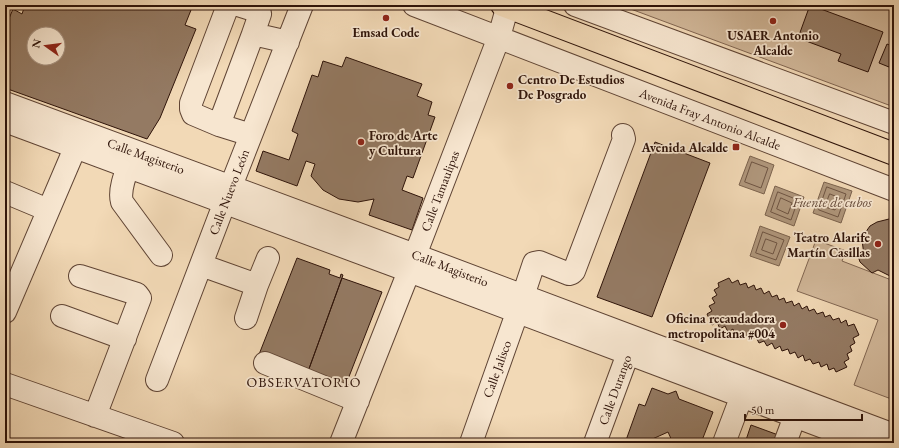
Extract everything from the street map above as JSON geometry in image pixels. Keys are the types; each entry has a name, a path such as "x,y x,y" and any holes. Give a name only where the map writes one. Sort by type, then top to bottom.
{"main road":[{"path":"506,6 894,154"}],"street":[{"path":"231,5 228,8 191,103 191,109 193,114 219,125 251,135"},
{"path":"219,125 260,14 257,11 238,5"},
{"name":"Calle Nuevo León","path":"157,380 302,5"},
{"name":"Avenida Fray Antonio Alcalde","path":"414,5 894,190"},
{"path":"575,5 894,123"},
{"name":"Calle Tamaulipas","path":"341,443 499,37 506,6"},
{"path":"253,34 288,42"},
{"name":"Calle Magisterio","path":"5,103 131,159 745,388 894,435"},
{"name":"Calle Magisterio","path":"5,121 75,148 131,159"},
{"name":"Calle Jalisco","path":"471,443 521,304 534,262 536,261 569,274 574,271 624,139 623,135"},
{"path":"7,302 75,148"},
{"path":"131,159 123,186 121,198 122,202 161,255"},
{"path":"5,192 48,210"},
{"path":"246,318 268,258"},
{"path":"201,265 258,285"},
{"path":"80,276 137,294 140,298 95,416"},
{"path":"62,316 124,339"},
{"name":"Calle Durango","path":"595,443 631,345"},
{"path":"265,362 358,401"},
{"path":"5,384 173,443"},
{"path":"724,443 745,388"},
{"name":"Calle Magisterio","path":"745,388 795,416 866,443"},
{"path":"785,443 795,416"}],"shaded area":[{"path":"620,5 894,5 894,107"},
{"path":"816,240 846,251 842,261 894,281 894,400 854,385 878,320 797,291"}],"water":[{"name":"Fuente de cubos","path":"750,156 774,165 764,194 739,185"},
{"name":"Fuente de cubos","path":"824,182 852,191 841,223 813,213"},
{"name":"Fuente de cubos","path":"775,186 804,197 794,226 765,215"},
{"name":"Fuente de cubos","path":"760,226 790,237 779,266 750,256"}],"building":[{"path":"25,5 193,5 185,25 196,29 160,118 147,139 5,88 5,28 13,9 22,14"},
{"path":"747,5 760,5 758,9"},
{"path":"810,5 883,32 868,72 838,61 841,54 798,38"},
{"path":"887,44 894,47 894,69 879,63"},
{"name":"Foro de Arte y Cultura","path":"346,57 422,84 417,96 432,102 428,115 435,117 413,178 407,176 402,190 423,198 412,230 369,215 374,199 358,202 339,199 323,190 311,176 315,164 306,161 297,186 256,171 263,151 289,160 298,134 292,131 312,75 318,77 323,61 342,67"},
{"path":"655,142 710,163 652,317 597,297"},
{"name":"Teatro Alarife Martín Casillas","path":"894,219 894,278 878,270 872,273 860,262 858,256 864,255 862,240 870,226 877,222"},
{"path":"297,258 330,270 329,274 340,278 341,274 343,275 306,377 258,357"},
{"path":"342,278 382,292 343,392 306,377"},
{"name":"Oficina recaudadora metropolitana #004","path":"729,278 732,283 738,280 740,285 746,283 748,288 754,285 756,290 761,288 764,294 769,291 772,297 777,295 779,300 784,298 786,303 792,301 794,306 799,303 802,309 807,306 809,311 814,309 817,314 823,312 825,317 830,315 833,320 839,318 841,323 846,320 848,326 854,324 859,335 853,338 855,343 850,346 852,351 847,354 849,359 844,362 847,367 836,372 834,368 829,370 827,364 821,367 819,362 813,364 810,359 805,361 803,355 798,358 795,352 790,354 788,349 782,351 780,346 775,349 772,343 767,346 764,341 759,343 756,337 751,340 749,335 744,337 741,331 735,334 733,329 728,332 725,326 720,329 717,322 712,325 707,314 712,311 709,306 715,303 712,298 717,295 714,290 719,287 718,283"},
{"path":"652,388 668,394 676,391 679,399 713,412 701,443 673,443 668,432 648,441 647,443 625,443 639,404 645,406"},
{"path":"751,425 781,436 779,443 745,443"}],"place":[{"name":"Emsad Code","path":"386,18"},
{"name":"USAER Antonio Alcalde","path":"773,21"},
{"name":"Centro De Estudios De Posgrado","path":"510,86"},
{"name":"Foro de Arte y Cultura","path":"361,142"},
{"name":"Avenida Alcalde","path":"736,147"},
{"name":"Teatro Alarife Martín Casillas","path":"878,244"},
{"name":"Oficina recaudadora metropolitana #004","path":"783,325"}],"district":[{"name":"OBSERVATORIO","path":"304,382"}]}
